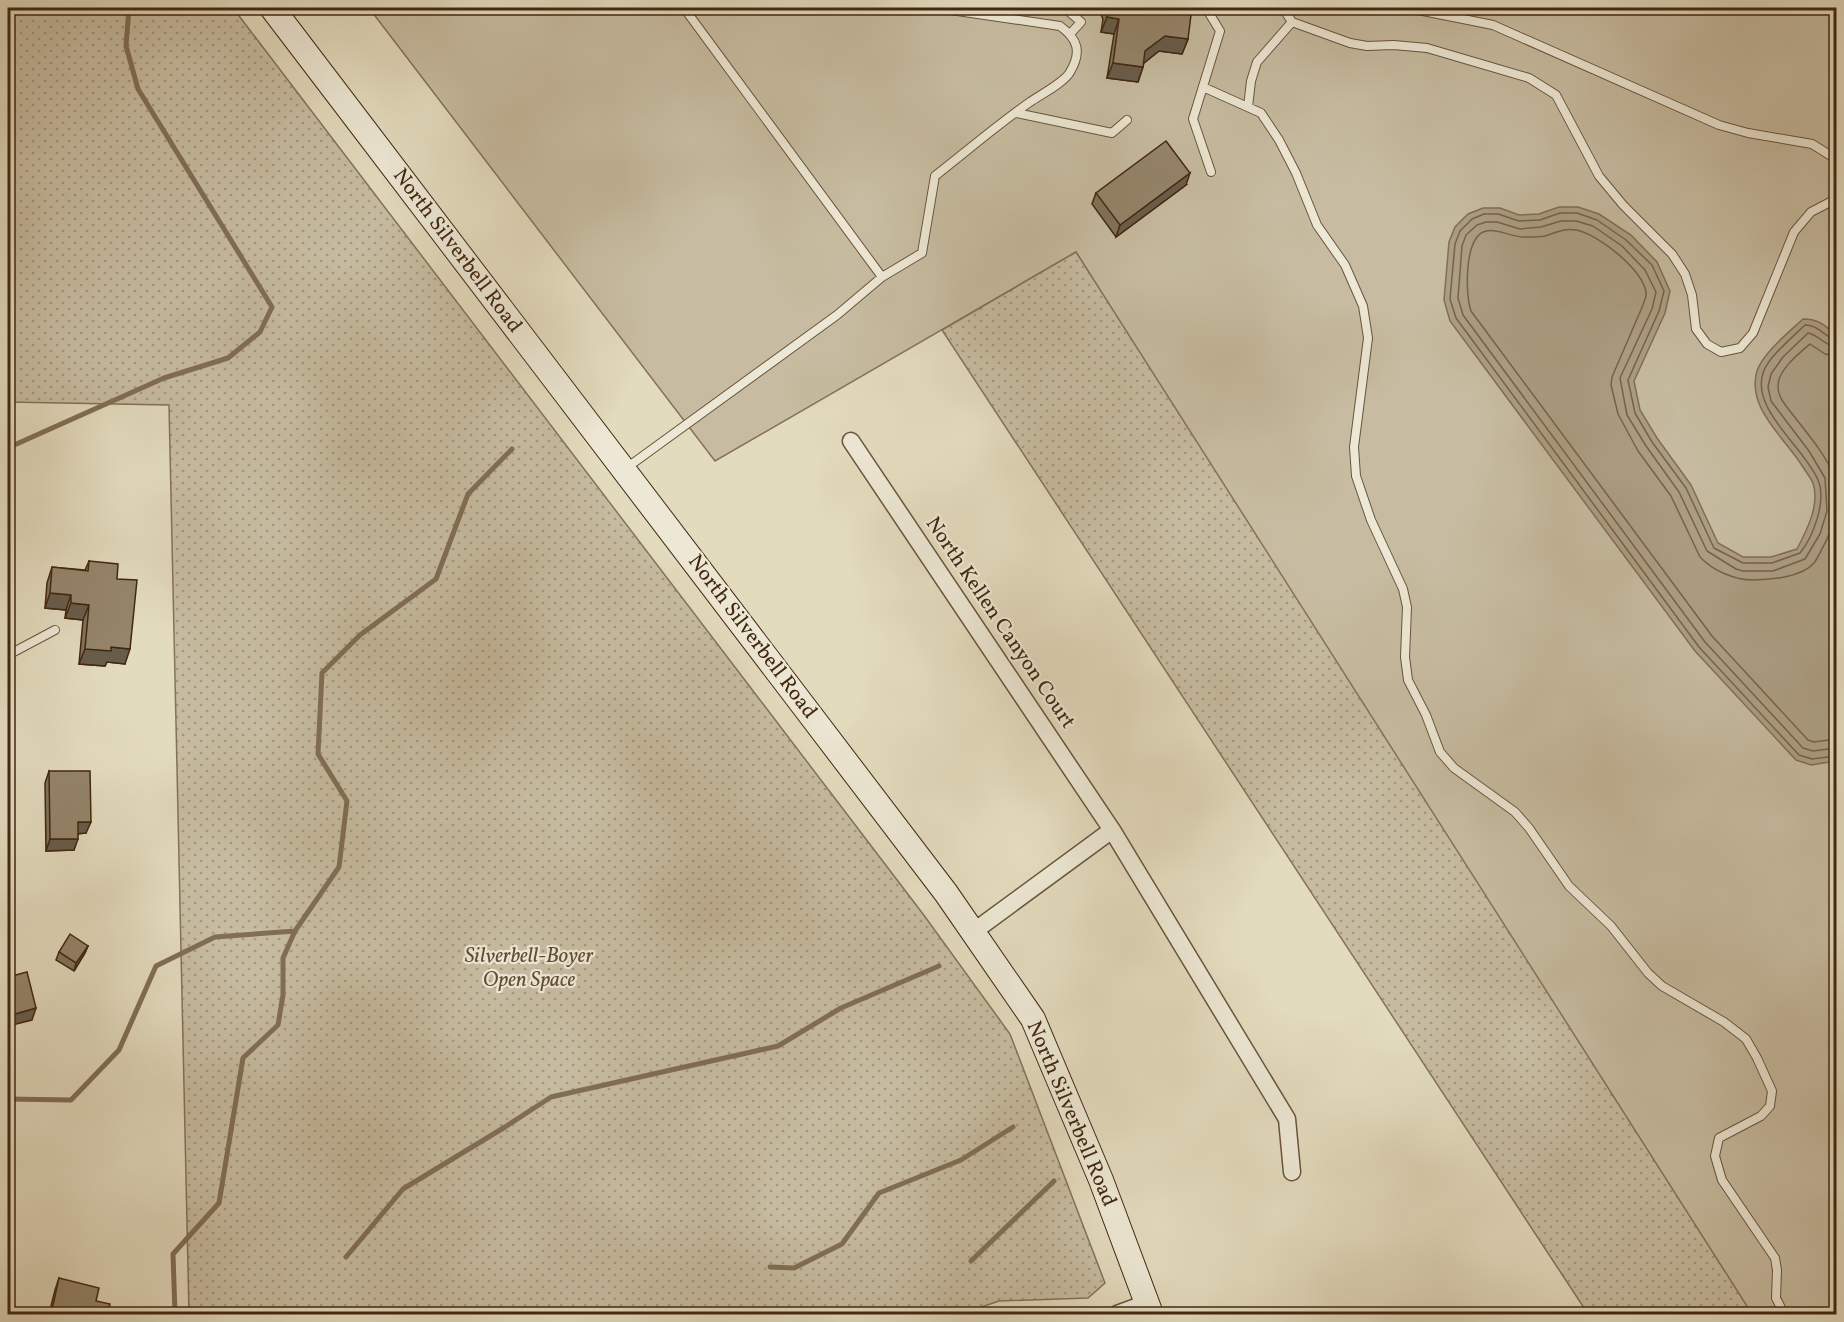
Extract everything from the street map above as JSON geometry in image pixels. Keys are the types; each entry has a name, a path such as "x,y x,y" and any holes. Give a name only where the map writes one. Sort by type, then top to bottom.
{"main road":[{"name":"North Silverbell Road","path":"272,8 932,874 1033,1018 1101,1180 1149,1309"}],"street":[{"name":"North Kellen Canyon Court","path":"851,441 1112,830 1287,1119 1292,1172"},
{"path":"973,932 1112,830"},
{"path":"1117,1314 1149,1309"}],"lane":[{"path":"684,8 882,277"},
{"path":"625,469 837,315 882,277 922,253 935,176 1069,75 1076,58 1077,45 1071,33 1060,26 937,8"},
{"path":"1054,8 1067,10 1081,22 1071,33"},
{"path":"1208,8 1220,31 1193,119 1211,172"},
{"path":"1283,8 1292,22 1350,43 1427,48 1529,78 1556,95 1599,176 1623,205 1672,254 1685,274 1692,295 1696,329 1707,344 1721,352 1740,348 1753,333 1794,232 1811,212 1836,199"},
{"path":"1407,8 1493,25 1719,125 1748,133 1812,144 1836,159"},
{"path":"1248,107 1251,81 1257,62 1292,22"},
{"path":"1203,87 1261,113 1280,140 1317,225 1345,265 1363,306 1368,338 1354,447 1356,476 1371,520 1403,588 1407,607 1405,657 1408,680 1426,715 1440,752 1454,768 1515,812 1529,828 1569,886 1611,926 1648,973 1662,986 1724,1022 1746,1040 1757,1058 1772,1091 1770,1106 1761,1116 1719,1138 1715,1156 1722,1180 1775,1258 1776,1298 1784,1314"},
{"path":"1016,113 1112,133 1127,120"},
{"path":"8,655 55,630"}],"green space":[{"name":"Silverbell-Boyer Open Space","path":"8,8 233,8 923,914 1010,1034 1105,1283 1088,1298 999,1301 961,1314 189,1314 169,405 8,402"},
{"path":"369,8 1836,8 1836,1314 1745,1314 1076,252 715,461"},
{"path":"1076,252 1752,1314 1588,1314 942,330"}],"water":[{"path":"1559,207 1578,207 1599,214 1631,235 1657,262 1670,291 1665,313 1634,381 1640,410 1691,485 1718,543 1743,557 1771,557 1797,549 1808,526 1815,500 1811,479 1762,410 1755,385 1757,371 1770,350 1803,319 1821,323 1836,336 1836,761 1811,765 1796,760 1695,651 1450,321 1444,300 1449,242 1455,227 1468,214 1483,208 1500,208 1519,215 1539,214"}],"building":[{"path":"1108,8 1146,8 1191,15 1188,39 1165,36 1145,51 1143,67 1113,63 1119,19 1107,17"},
{"path":"1166,141 1190,173 1120,225 1096,193"},
{"path":"89,561 118,564 117,579 137,580 130,649 111,647 111,651 85,649 89,605 71,603 71,595 50,593 52,567 88,571"},
{"path":"49,771 90,771 91,822 78,822 78,839 50,839"},
{"path":"70,934 88,946 76,963 59,952"},
{"path":"27,972 36,1008 8,1016 8,977"},
{"path":"59,1278 99,1288 96,1301 110,1304 107,1314 51,1314"}],"waterway":[{"path":"8,446 164,378 228,358 260,332 272,307 138,89 126,46 129,8"},
{"path":"175,1314 173,1254 219,1203 243,1058 278,1025 283,995 283,958 295,931 339,867 347,801 318,754 322,673 360,635 436,579 468,494 512,449"},
{"path":"8,1099 71,1100 119,1050 156,966 215,937 295,931"},
{"path":"346,1257 403,1189 551,1097 778,1046 841,1008 939,966"},
{"path":"770,1267 794,1268 842,1244 879,1193 961,1160 1013,1127"},
{"path":"971,1261 1054,1181"}]}
